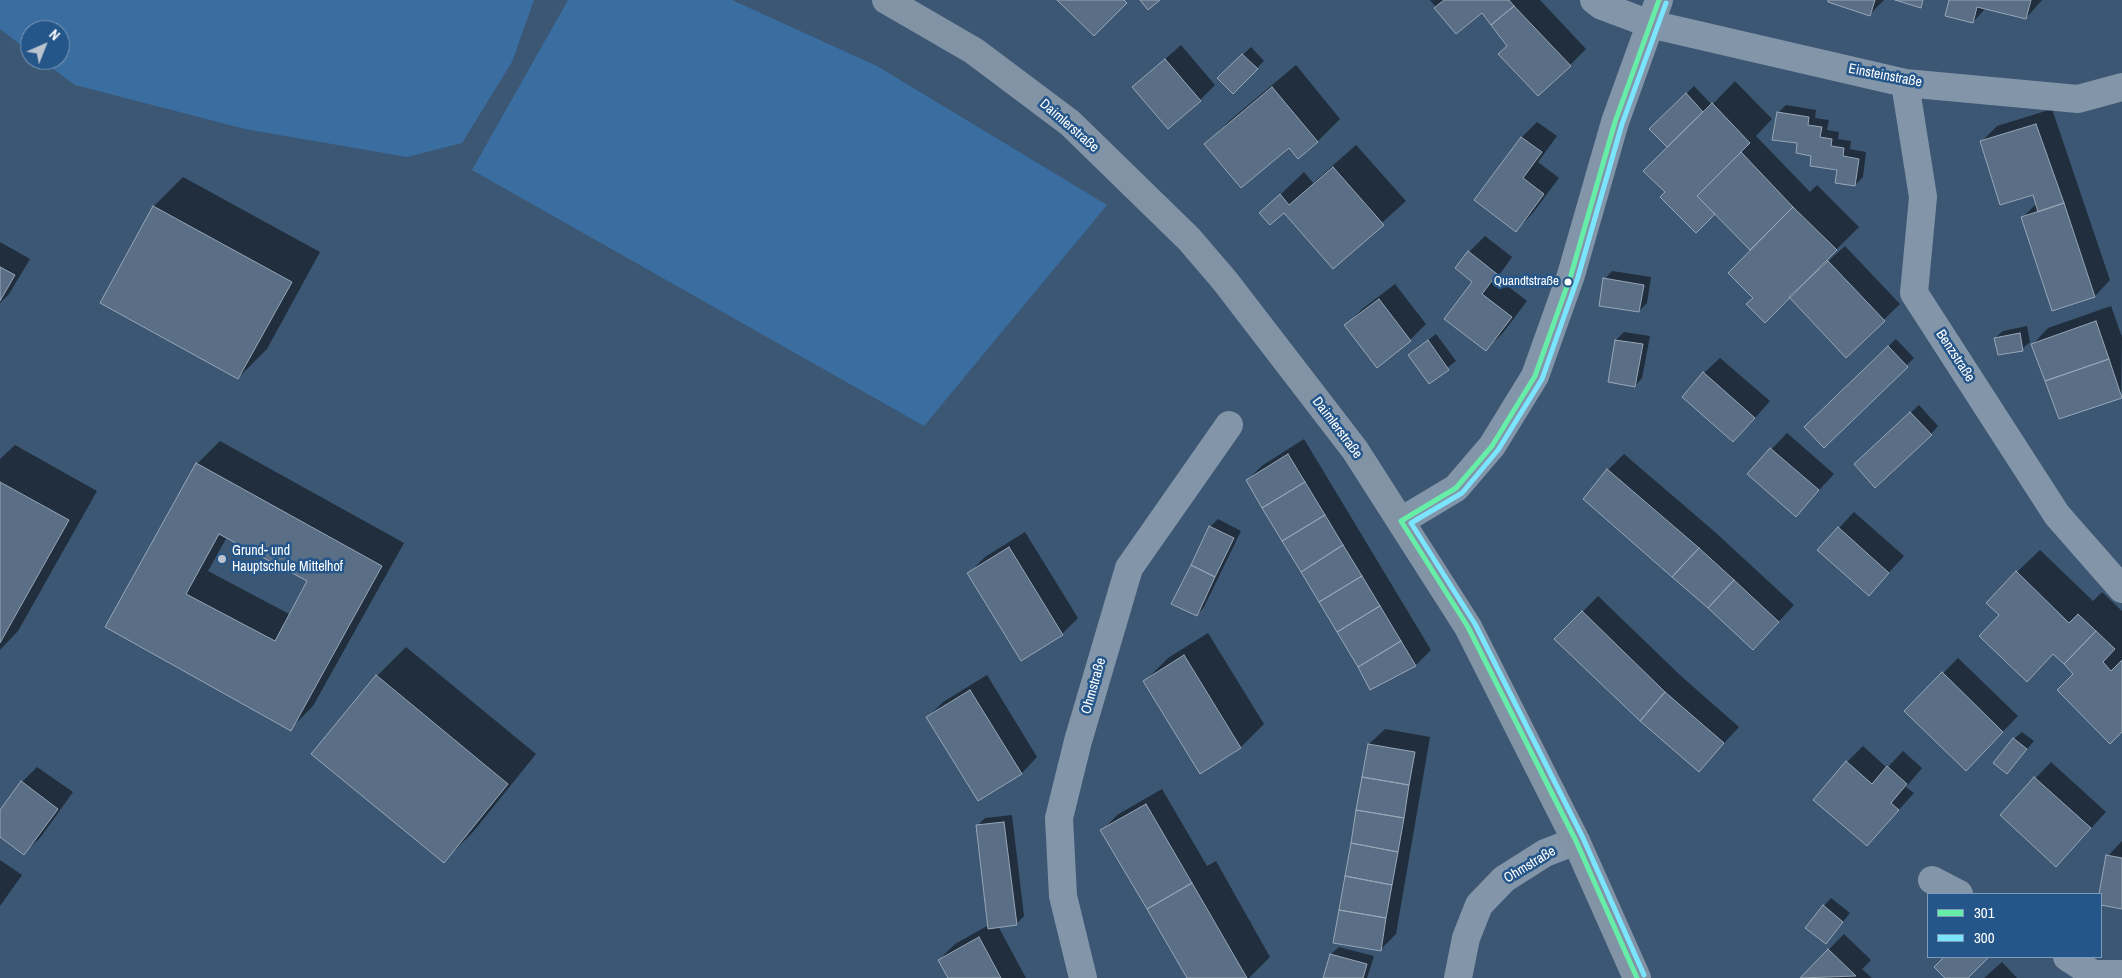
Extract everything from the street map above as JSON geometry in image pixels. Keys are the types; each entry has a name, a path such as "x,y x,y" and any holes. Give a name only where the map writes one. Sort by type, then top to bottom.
{"main road":[{"name":"Daimlerstraße","path":"886,0 974,51 1070,123 1189,239 1226,281 1355,450 1468,627 1576,841 1637,978"}],"street":[{"name":"Einsteinstraße","path":"1594,0 1602,6 1654,12 1905,82 2078,98 2122,87"},
{"path":"1402,522 1456,488 1492,446 1535,376 1571,275 1614,122 1654,12"},
{"name":"Benzstraße","path":"1905,82 1923,197 1914,293 2057,515 2122,589"},
{"name":"Ohmstraße","path":"1082,978 1063,896 1059,818 1078,741 1129,568 1229,425"},
{"name":"Ohmstraße","path":"1458,978 1466,938 1479,905 1504,878 1545,853 1576,841"},
{"path":"1932,880 1957,893"},
{"path":"2069,958 2093,974 2122,974"}],"shaded area":[{"path":"0,0 534,0 512,62 462,143 407,157 245,129 75,85 55,70 70,70 70,20 20,20 20,44 0,29"},
{"path":"568,0 732,0 877,66 1107,205 924,426 472,170"}],"building":[{"path":"1057,0 1124,0 1127,3 1094,36"},
{"path":"1140,0 1160,0 1148,10"},
{"path":"1444,0 1509,0 1514,6 1491,25 1482,13 1456,34 1434,8"},
{"path":"1828,0 1875,0 1870,16 1828,2"},
{"path":"1895,0 1923,0 1921,8"},
{"path":"1949,0 2031,0 2026,19 1977,7 1973,23 1945,16"},
{"path":"1514,6 1571,66 1538,96 1498,54 1507,46 1491,25"},
{"path":"1242,54 1258,69 1233,94 1217,78"},
{"path":"1165,59 1201,101 1168,129 1132,87"},
{"path":"1272,87 1318,142 1298,159 1289,148 1241,188 1204,144"},
{"path":"1686,93 1703,112 1667,147 1649,129"},
{"path":"1712,103 1750,143 1697,196 1715,214 1696,233 1660,197 1665,192 1643,171"},
{"path":"1777,112 1809,117 1808,125 1822,127 1820,137 1832,139 1831,146 1844,148 1843,156 1859,159 1855,186 1835,183 1837,170 1810,166 1811,156 1796,153 1797,143 1772,140"},
{"path":"2036,124 2064,203 2038,212 2033,195 2000,205 1980,141"},
{"path":"1521,137 1542,152 1523,178 1544,194 1516,232 1474,200"},
{"path":"1741,152 1793,207 1750,250 1697,196"},
{"path":"1333,167 1384,225 1333,269 1284,213 1270,225 1259,213 1280,194 1289,205"},
{"path":"2064,203 2095,297 2052,311 2021,217"},
{"path":"153,206 292,282 238,379 100,303"},
{"path":"1793,207 1837,250 1765,323 1746,304 1753,298 1728,273"},
{"path":"1468,251 1497,274 1482,294 1512,317 1486,351 1444,319 1472,282 1455,268"},
{"path":"1828,261 1885,321 1846,358 1789,297"},
{"path":"0,267 15,275 0,301"},
{"path":"1603,278 1644,285 1639,312 1599,306"},
{"path":"1379,299 1411,341 1377,368 1344,325"},
{"path":"2096,321 2109,359 2045,381 2031,344"},
{"path":"2020,333 2023,351 1998,355 1994,338"},
{"path":"1428,340 1449,370 1429,384 1408,355"},
{"path":"1615,340 1643,344 1635,387 1608,382"},
{"path":"1888,346 1908,367 1824,448 1804,427"},
{"path":"2109,359 2122,398 2059,419 2045,381"},
{"path":"1703,372 1755,418 1733,442 1682,397"},
{"path":"1910,412 1932,435 1875,488 1854,464"},
{"path":"1770,448 1819,490 1796,517 1747,474"},
{"path":"1288,454 1305,482 1262,508 1246,480"},
{"path":"196,463 382,566 291,731 105,627","holes":["219,534 307,581 275,641 186,594"]},
{"path":"1607,469 1699,548 1672,577 1583,499"},
{"path":"0,482 69,520 0,643"},
{"path":"1305,482 1325,515 1282,541 1262,508"},
{"path":"1325,515 1343,545 1301,572 1282,541"},
{"path":"1209,526 1234,538 1215,577 1191,565"},
{"path":"1838,527 1889,573 1869,596 1817,550"},
{"path":"1343,545 1362,576 1319,602 1301,572"},
{"path":"1009,547 1063,635 1021,661 967,573"},
{"path":"1699,548 1734,580 1708,608 1672,577"},
{"path":"1191,565 1215,577 1197,616 1171,604"},
{"path":"2016,571 2069,623 2078,614 2096,631 2064,664 2053,654 2027,682 1979,636 1999,615 1986,603"},
{"path":"1362,576 1380,606 1337,632 1319,602"},
{"path":"1734,580 1779,622 1753,650 1708,608"},
{"path":"1380,606 1401,641 1358,667 1337,632"},
{"path":"1582,611 1665,692 1640,721 1554,639"},
{"path":"2096,631 2115,649 2103,662 2111,671 2122,660 2122,732 2110,744 2057,690 2073,674 2064,664"},
{"path":"1401,641 1416,666 1370,690 1358,667"},
{"path":"1184,655 1241,748 1200,774 1143,681"},
{"path":"1942,672 2003,732 1966,771 1904,711"},
{"path":"376,675 508,784 444,863 311,754"},
{"path":"970,690 1022,774 978,801 926,717"},
{"path":"1665,692 1724,743 1699,772 1640,721"},
{"path":"2013,738 2027,749 2007,774 1993,763"},
{"path":"1368,744 1415,752 1409,785 1362,777"},
{"path":"1846,761 1872,784 1887,766 1907,784 1891,803 1899,810 1867,846 1813,800"},
{"path":"1362,777 1409,785 1404,818 1356,810"},
{"path":"2034,777 2091,828 2056,867 2000,815"},
{"path":"21,781 58,809 24,855 0,837 0,810"},
{"path":"1146,804 1192,883 1147,909 1100,830"},
{"path":"1356,810 1404,818 1398,852 1351,843"},
{"path":"1004,822 1017,925 988,929 976,825"},
{"path":"1351,843 1398,852 1392,885 1345,876"},
{"path":"2106,855 2122,858 2122,909 2102,905 2102,893 2099,893"},
{"path":"1345,876 1392,885 1386,918 1339,910"},
{"path":"1192,883 1247,978 1187,978 1147,909"},
{"path":"1823,905 1843,922 1826,944 1805,928"},
{"path":"1339,910 1386,918 1381,951 1333,943"},
{"path":"979,937 1001,978 948,978 938,960"},
{"path":"1828,949 1856,976 1800,978"},
{"path":"1330,954 1367,964 1363,978 1323,978"},
{"path":"1943,958 1988,958 1968,978 1945,978 1934,967"}],"transit line":[{"name":"301","path":"1637,978 1576,841 1468,627 1401,521 1456,488 1492,446 1535,376 1571,275 1615,122 1659,0"},
{"name":"300","path":"1644,975 1583,838 1475,624 1411,523 1462,493 1498,450 1542,379 1578,277 1622,124 1666,3"}],"place":[{"name":"Quandtstraße","path":"1568,282"},
{"name":"Grund- und Hauptschule Mittelhof","path":"222,559"}]}
